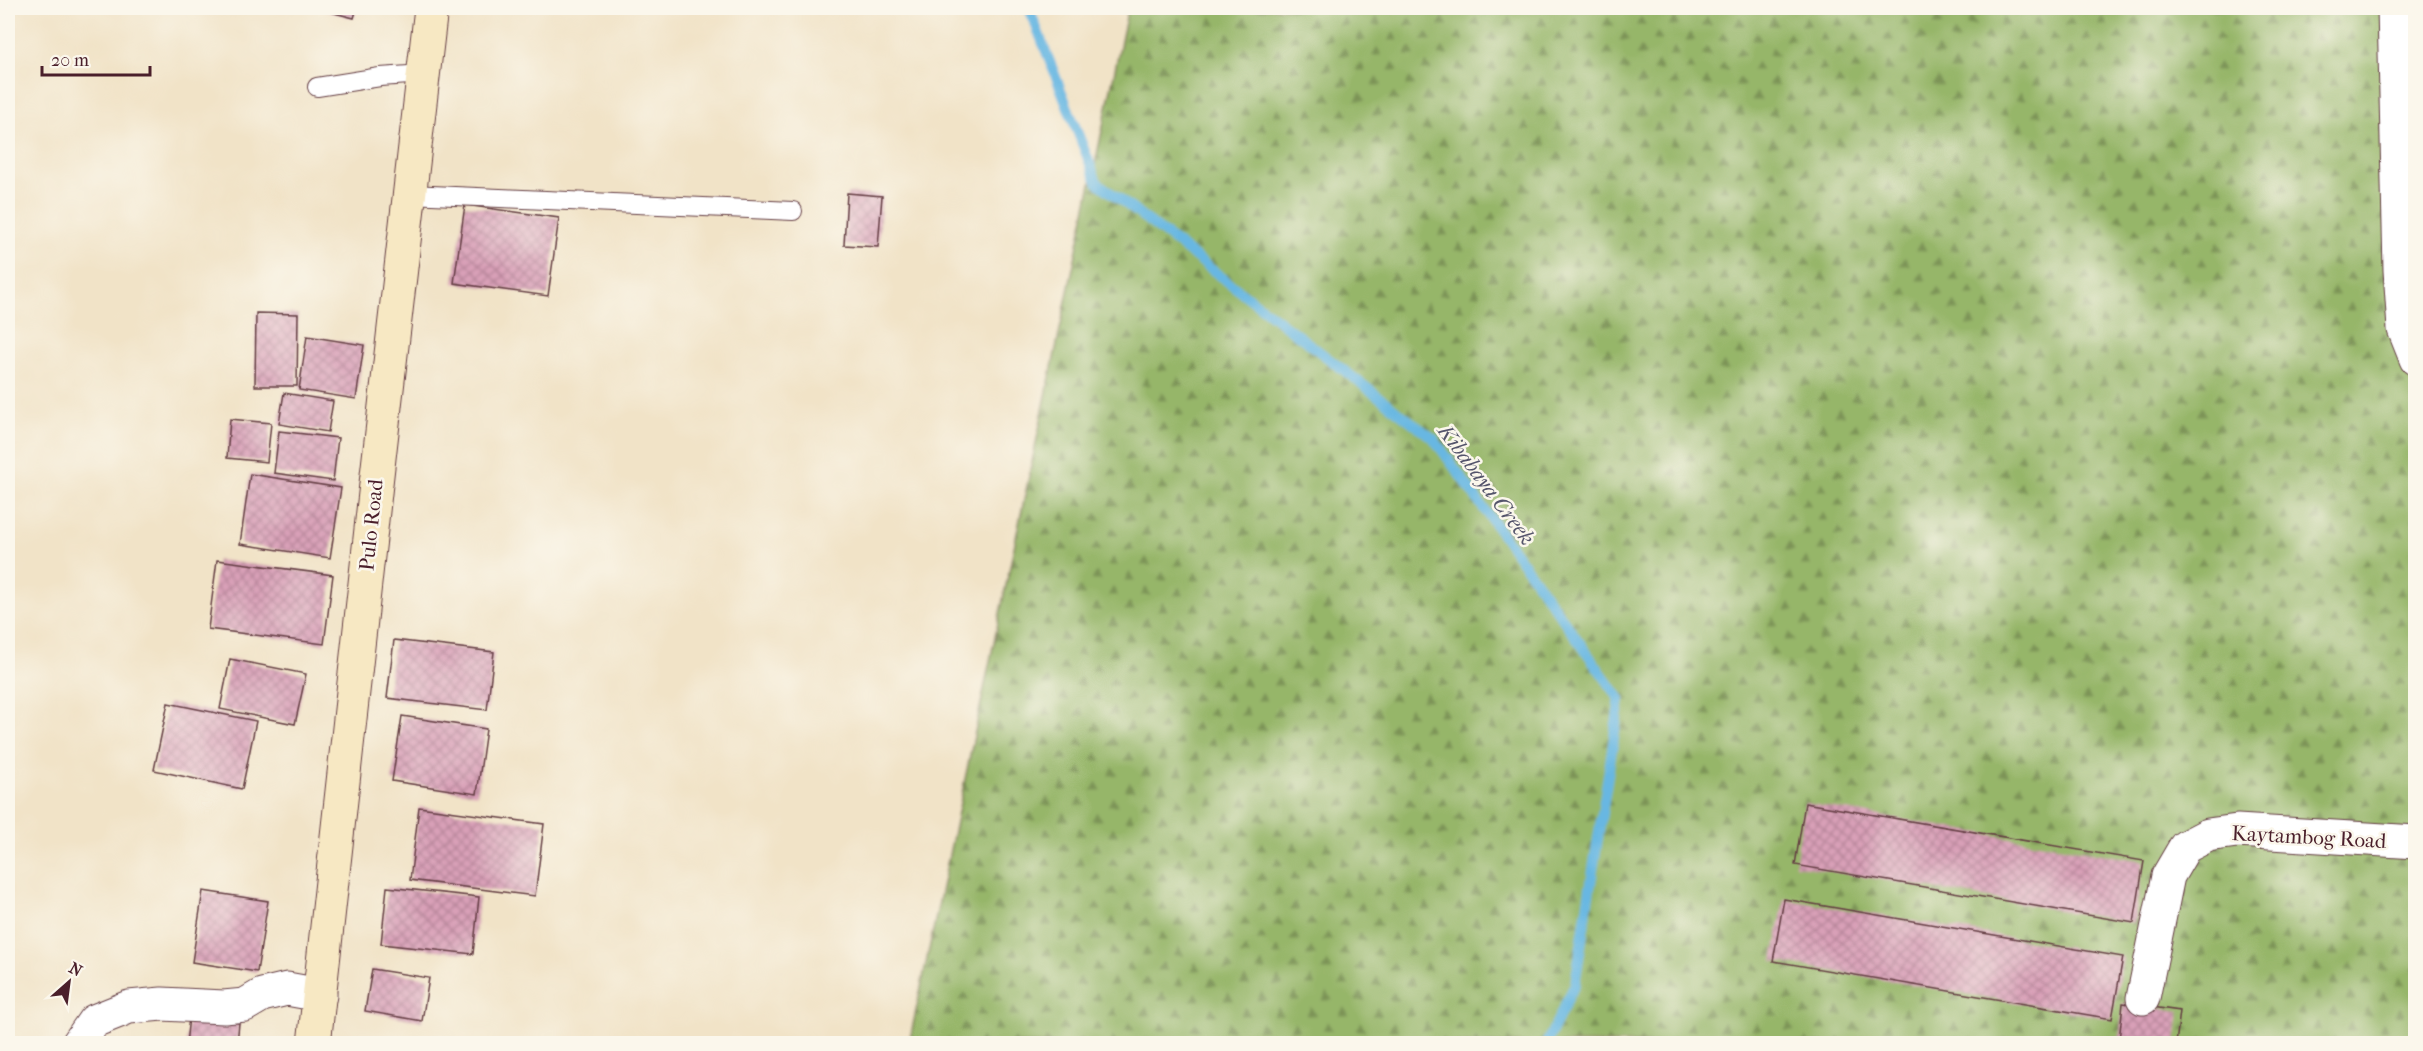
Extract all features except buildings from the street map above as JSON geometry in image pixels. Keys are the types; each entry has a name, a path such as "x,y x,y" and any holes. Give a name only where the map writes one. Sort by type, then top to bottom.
{"street":[{"name":"Pulo Road","path":"314,1044 409,194 432,8"},
{"path":"2394,8 2400,270 2404,329 2415,359"},
{"name":"Kaytambog Road","path":"2143,998 2168,876 2185,847 2208,835 2237,831 2415,842"},
{"path":"78,1044 94,1021 129,1007 162,1004 224,1007 245,1005 262,995 287,989 320,995"}],"lane":[{"path":"317,87 380,77 424,74"},
{"path":"409,194 793,211"}],"green space":[{"path":"1128,8 2415,8 2415,1043 909,1044"}],"waterway":[{"name":"Kibabaya Creek","path":"1029,8 1097,182 1434,439 1620,699 1575,984 1546,1044"}]}
